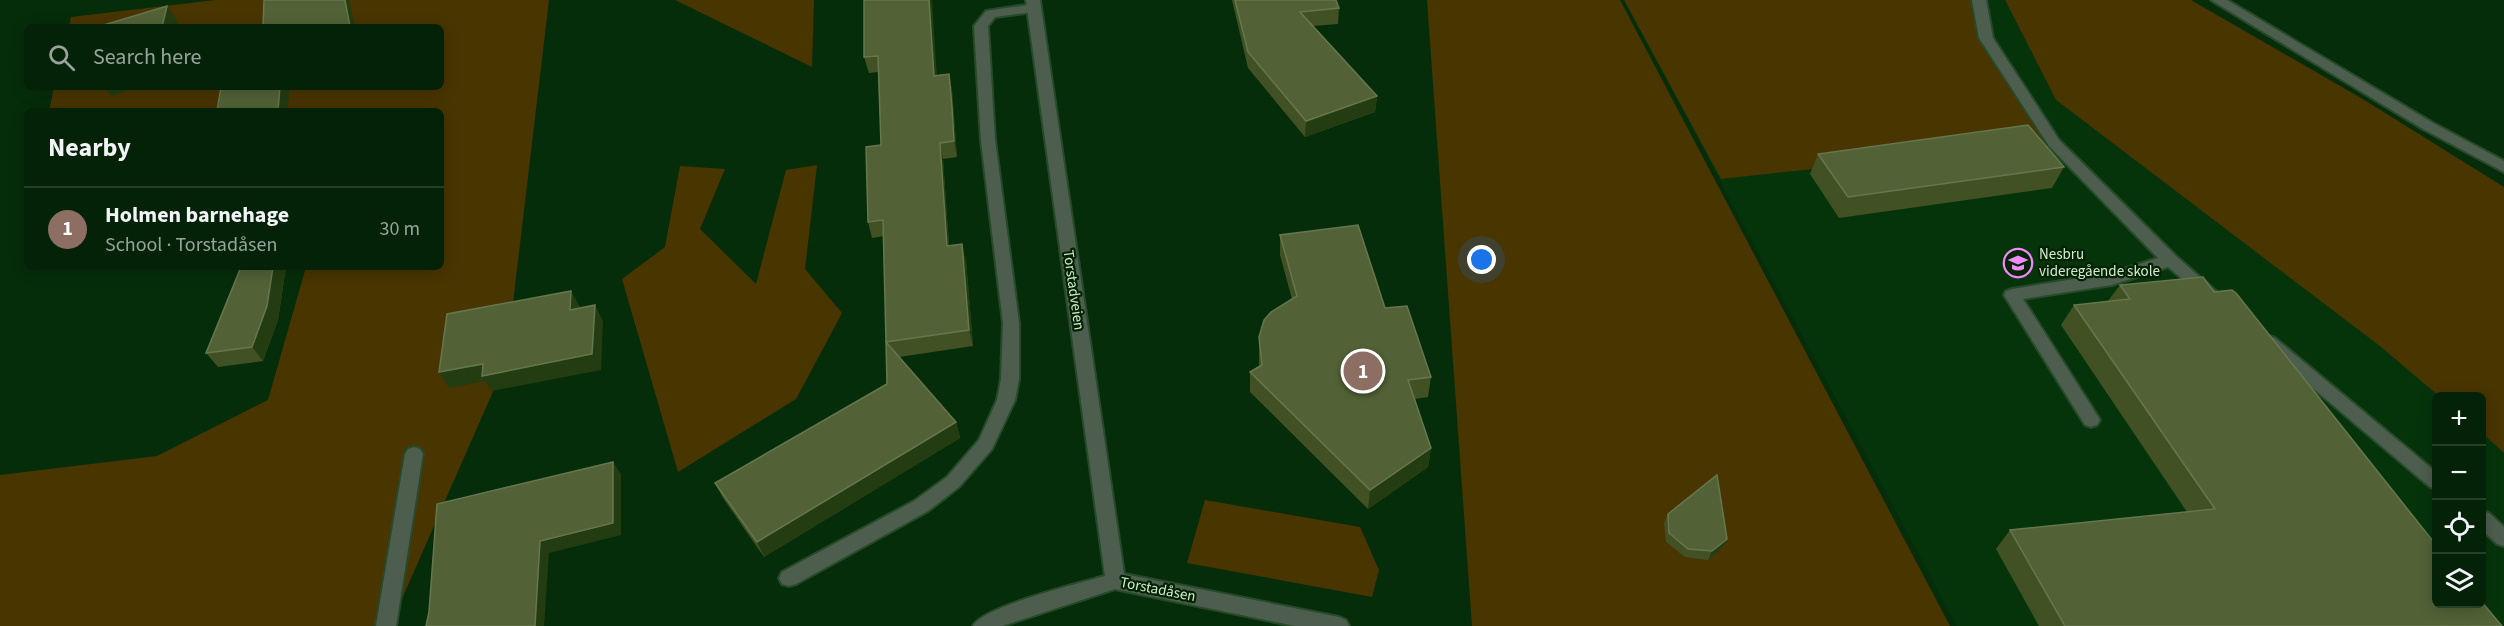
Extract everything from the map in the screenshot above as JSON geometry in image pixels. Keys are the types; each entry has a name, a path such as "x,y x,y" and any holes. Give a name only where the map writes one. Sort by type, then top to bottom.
{"street":[{"path":"1979,0 1986,38 2054,143 2170,260 2225,306"},
{"path":"2218,0 2428,126 2504,167"},
{"path":"789,578 921,506 953,482 986,444 997,422 1006,400 1012,346 1007,281 988,140 981,26 991,14 1034,4"},
{"name":"Torstadveien","path":"1034,4 1115,580"},
{"path":"2091,420 2012,295 2112,279 2170,260"},
{"path":"2253,329 2432,479"},
{"path":"386,626 414,454"},
{"path":"2486,523 2504,538"},
{"name":"Torstadåsen","path":"983,626 1007,614 1115,580 1339,626"}],"shaded area":[{"path":"215,0 549,0 506,362 390,626 0,626 0,475 157,456 268,400 305,270 444,270 444,108 50,108 53,90 444,90 444,24 70,24 71,17"},
{"path":"675,0 814,0 812,67"},
{"path":"1427,0 1620,0 1950,626 1472,626"},
{"name":"Nesbru videregående skole","path":"1624,0 2005,0 2056,100 2381,347 2464,392 2432,392 2432,608 2486,608 2486,404 2504,414 2504,626 1957,626"},
{"path":"1624,0 1979,0 1986,39 2054,143 1721,179"},
{"path":"2005,0 2191,0 2361,98 2504,187 2504,453 2486,437 2486,392 2434,392 2381,347 2056,100"},
{"path":"817,165 805,269 842,313 796,399 678,472 622,279 665,247 680,166 725,169 700,229 756,284 786,170"},
{"path":"1205,500 1360,527 1379,570 1372,597 1187,563"}],"building":[{"path":"264,0 345,0 349,24 263,24"},
{"path":"864,0 929,0 934,76 949,74 952,107 954,141 940,143 947,246 962,244 969,330 886,342 883,220 868,222 866,147 881,145 878,56 864,57"},
{"path":"1235,0 1336,0 1339,8 1300,12 1377,96 1306,121 1248,52"},
{"path":"167,6 163,24 107,24"},
{"path":"220,90 280,90 278,108 218,108"},
{"path":"2028,125 2064,167 1848,197 1818,154"},
{"path":"1358,225 1385,308 1407,306 1431,377 1408,380 1431,448 1370,490 1250,372 1262,365 1259,337 1264,320 1271,312 1297,296 1280,235"},
{"path":"240,270 273,270 267,306 252,347 206,353"},
{"path":"2203,277 2214,292 2232,290 2236,293 2432,540 2432,608 2486,607 2502,626 2065,626 2010,530 2215,509 2074,305 2130,299 2120,285"},
{"path":"571,291 570,310 595,305 592,354 482,376 483,364 439,372 447,314"},
{"path":"886,342 956,422 757,542 715,483 887,384"},
{"path":"613,462 613,523 540,541 535,626 426,626 437,504"},
{"path":"1717,475 1727,539 1712,551 1688,549 1669,533 1668,514"}],"place":[{"name":"Nesbru videregående skole","path":"2018,263"},
{"name":"Holmen barnehage","path":"1363,371"}]}
